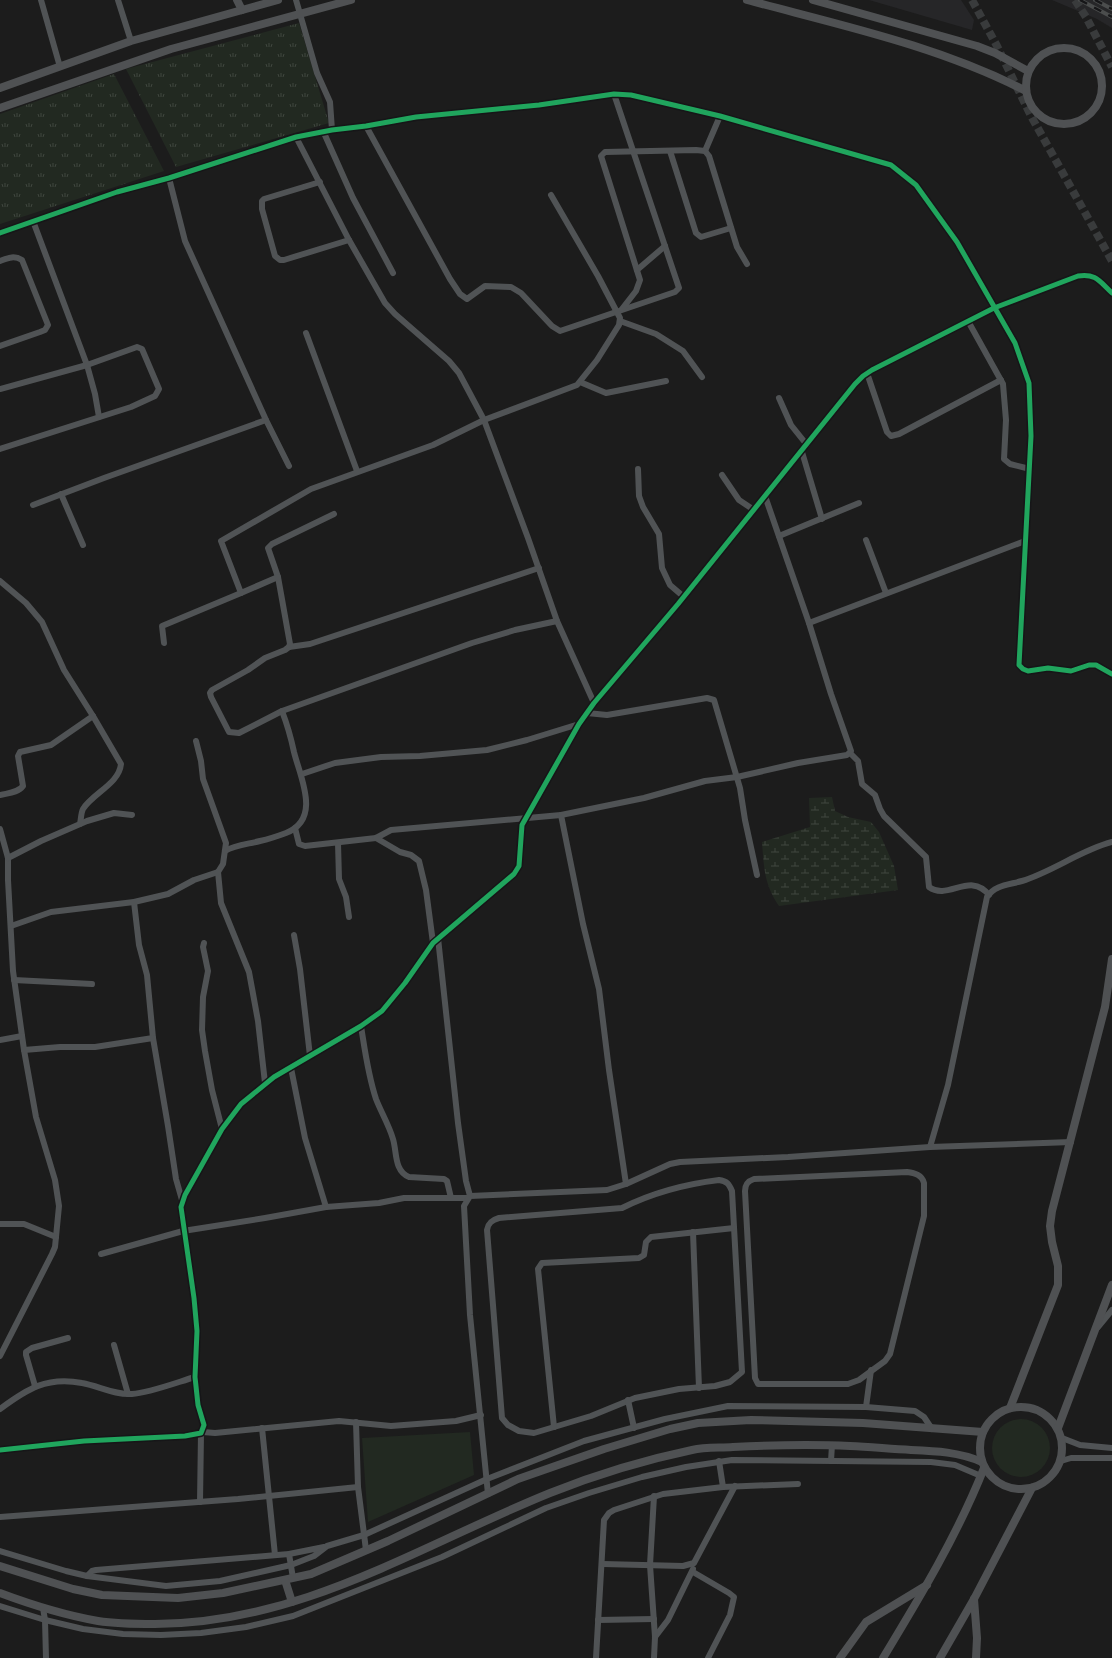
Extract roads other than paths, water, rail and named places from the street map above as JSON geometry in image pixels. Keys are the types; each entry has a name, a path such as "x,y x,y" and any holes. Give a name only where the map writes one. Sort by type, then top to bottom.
{"street":[{"path":"41,0 60,67"},
{"path":"118,0 131,41"},
{"path":"237,0 242,10"},
{"path":"0,88 131,41 278,0"},
{"path":"296,0 318,73 330,102 332,130"},
{"path":"0,108 171,49 351,0"},
{"path":"747,0 885,37 972,65 1026,90"},
{"path":"813,0 977,46 995,53 1028,70"},
{"path":"1058,47 1071,48 1083,52 1093,60 1100,71 1103,84 1101,97 1095,109 1086,118 1074,123 1061,124 1048,121 1037,113 1030,103 1026,90 1028,70 1035,60 1046,52 1058,47"},
{"path":"366,126 439,260 456,289 464,298 467,299 485,286 511,287 521,293 552,326 560,330 678,291 679,284 614,94"},
{"path":"0,233 116,192 169,178 282,140 324,133 332,130 366,126 416,117 539,105 614,94 631,95 720,116 886,163 895,167 916,185 957,242 1018,348 1029,383 1031,436 1030,469 1019,665 1023,670 1028,671 1048,668 1071,671 1089,665 1096,665 1112,674"},
{"path":"705,151 720,116"},
{"path":"324,133 353,198 393,273"},
{"path":"296,137 349,240 385,304 449,361 458,373 484,420 558,621 594,702"},
{"path":"620,310 639,287 640,280 601,156 605,152 670,150 705,151 709,156 737,247 747,264"},
{"path":"670,150 696,233 701,237 731,228"},
{"path":"169,178 185,241 266,420 289,466"},
{"path":"320,182 264,199 262,201 262,209 277,259 284,260 349,240"},
{"path":"241,593 221,541 311,489 433,445 484,420 573,387 580,382 597,360 620,321 620,310 550,195"},
{"path":"33,221 87,365 99,417"},
{"path":"637,270 666,246"},
{"path":"0,261 12,257 22,260 48,325 45,330 0,346"},
{"path":"200,1502 202,1432 204,1421 198,1405 195,1377 197,1331 194,1298 183,1231 181,1207 182,1200 222,1129 238,1107 265,1084 361,1026 386,1008 433,943 510,878 517,870 519,866 521,830 525,818 579,724 594,702 684,597 802,452 855,384 867,374 994,308 1078,276 1088,274 1096,278 1112,293"},
{"path":"620,321 656,334 683,351 702,377"},
{"path":"968,321 1004,388 1006,420 1004,459 1010,464 1030,469"},
{"path":"306,334 358,471"},
{"path":"0,389 87,365 132,348 142,349 159,386 158,393 147,401 0,449"},
{"path":"867,374 887,432 891,436 899,434 1001,380"},
{"path":"580,382 602,393 610,393 666,381"},
{"path":"779,398 792,425 806,445"},
{"path":"33,505 266,420"},
{"path":"802,452 822,519"},
{"path":"638,469 639,496 643,507 658,534 662,568 670,585 684,597"},
{"path":"722,475 739,500 754,510"},
{"path":"61,494 83,545"},
{"path":"765,496 831,694 852,748 850,753"},
{"path":"779,536 859,503"},
{"path":"289,647 290,640 278,577 269,551 270,546 334,514"},
{"path":"866,540 886,593"},
{"path":"808,623 1025,541"},
{"path":"539,568 310,644 289,647 265,658 248,670 215,688 210,693 229,732 239,733 282,711 472,643 515,630 558,621"},
{"path":"164,643 162,626 278,577"},
{"path":"0,582 26,603 42,622 64,670 120,760 121,766 110,784 84,808 80,824"},
{"path":"587,713 607,715 711,699 716,704 742,796 745,820 757,875"},
{"path":"225,851 230,848 262,840 295,828 305,814 306,796 302,774 282,711"},
{"path":"0,795 16,791 21,789 23,786 18,756 20,752 50,745 93,716"},
{"path":"302,774 334,763 380,757 487,750 528,740 579,724"},
{"path":"196,741 201,761 203,779 225,839 223,864 218,872 221,903 249,972 258,1021 265,1084"},
{"path":"295,828 297,841 301,846 376,838 391,830 561,815 644,798 705,781 737,777 850,753"},
{"path":"850,753 858,761 862,784 875,796 884,816 926,856 928,887 935,890 947,890 974,885 983,888 989,895"},
{"path":"8,858 40,841 80,824 114,813 132,815"},
{"path":"561,815 583,924 599,989 609,1070 626,1184"},
{"path":"0,829 8,858 14,980 24,1050 36,1117 56,1186 59,1211 56,1237 52,1254 0,1356"},
{"path":"376,838 400,852 411,855 420,861 427,894 433,943"},
{"path":"930,1147 948,1085 989,895 997,887 1025,880 1112,842"},
{"path":"338,843 339,879 346,897 349,918"},
{"path":"11,926 51,912 134,902 168,894 194,880 218,872"},
{"path":"134,902 138,938 147,975 153,1038 176,1179 182,1200"},
{"path":"294,935 300,969 310,1056"},
{"path":"438,938 458,1123 468,1197 464,1206 470,1315 488,1494"},
{"path":"204,943 208,971 203,997 202,1030 212,1090 222,1129"},
{"path":"1010,1408 1058,1285 1058,1266 1050,1226 1052,1211 1106,1007 1112,960"},
{"path":"14,980 92,984"},
{"path":"361,1026 369,1075 377,1100 393,1138 400,1170 408,1177 444,1179 447,1181 449,1186 451,1198"},
{"path":"0,1040 22,1036"},
{"path":"24,1050 60,1047 95,1047 153,1038"},
{"path":"291,1068 305,1138 326,1207"},
{"path":"101,1254 183,1231 326,1207 379,1203 404,1198 451,1198 607,1190 626,1184 670,1164 680,1162 788,1157 930,1147 1071,1142"},
{"path":"866,1407 871,1370 884,1361 890,1354 924,1216 923,1179 919,1175 907,1172 829,1174 750,1180 745,1186 745,1191 756,1382 762,1385 848,1384 859,1380 871,1370"},
{"path":"719,1180 729,1184 732,1191 734,1228 738,1325 742,1372 730,1382 715,1386 679,1389 628,1400 591,1416 534,1433 524,1433 508,1425 502,1418 487,1230 491,1222 499,1218 622,1208 640,1199 679,1189 688,1185 719,1180"},
{"path":"0,1224 24,1224 56,1237"},
{"path":"554,1427 538,1269 539,1266 542,1263 639,1258 644,1255 646,1242 651,1237 734,1228"},
{"path":"693,1232 699,1388"},
{"path":"1058,1428 1112,1285"},
{"path":"1094,1331 1112,1310"},
{"path":"35,1386 26,1352 32,1348 68,1338"},
{"path":"114,1344 128,1394"},
{"path":"0,1409 35,1386 52,1382 81,1383 112,1392 135,1394 195,1377"},
{"path":"628,1400 634,1428"},
{"path":"87,1576 92,1571 96,1570 289,1554 327,1546 364,1535 487,1479 584,1441 665,1419 728,1406 866,1407 915,1411 924,1417 932,1429"},
{"path":"0,1593 43,1608 100,1621 142,1624 177,1624 214,1620 258,1612 305,1599 405,1559 551,1492 632,1465 695,1449 753,1446 832,1445 944,1452 969,1456 983,1464 993,1478 1003,1486 1013,1489 1032,1488 1051,1478 1061,1461 1063,1448 1062,1438 1058,1428 1044,1413 1026,1406 1010,1408 998,1413 989,1421 980,1442 983,1464 981,1476 974,1494 927,1584 883,1658"},
{"path":"0,1450 84,1441 185,1436 202,1432 215,1433 339,1421 391,1426 456,1421 480,1415"},
{"path":"0,1566 82,1592 123,1596 186,1597 223,1593 311,1574 518,1479 670,1429 698,1423 751,1420 863,1423 983,1432"},
{"path":"356,1422 358,1487 366,1550"},
{"path":"262,1428 275,1555"},
{"path":"1062,1438 1080,1445 1112,1448"},
{"path":"831,1461 832,1445"},
{"path":"1061,1461 1071,1458 1112,1458"},
{"path":"0,1606 45,1620 83,1629 141,1634 201,1634 293,1616 442,1557 546,1508 642,1477 719,1461 831,1461 950,1464 981,1476"},
{"path":"719,1461 723,1487"},
{"path":"596,1658 603,1564 604,1520 606,1516 614,1510 663,1494 735,1486 798,1484"},
{"path":"655,1637 668,1620 693,1572 694,1563 735,1486"},
{"path":"0,1517 238,1499 358,1487"},
{"path":"940,1658 974,1599 1032,1488"},
{"path":"654,1496 650,1565 655,1637 654,1658"},
{"path":"0,1550 66,1571 87,1576 166,1586 220,1581 291,1565 314,1556 327,1546"},
{"path":"289,1554 291,1565 289,1579 292,1602"},
{"path":"603,1564 683,1566 694,1563"},
{"path":"693,1572 734,1597 730,1615 708,1658"},
{"path":"840,1658 866,1622 927,1584"},
{"path":"974,1599 977,1638 976,1658"},
{"path":"43,1608 45,1620 46,1658"},
{"path":"598,1620 654,1619"},
{"path":"141,1634 142,1624"}],"tunnel":[{"path":"972,0 997,46 1031,116 1112,261"},
{"path":"1075,0 1086,17 1112,67"}],"railway":[{"path":"1080,0 1112,17"},
{"path":"1095,0 1112,9"}]}
